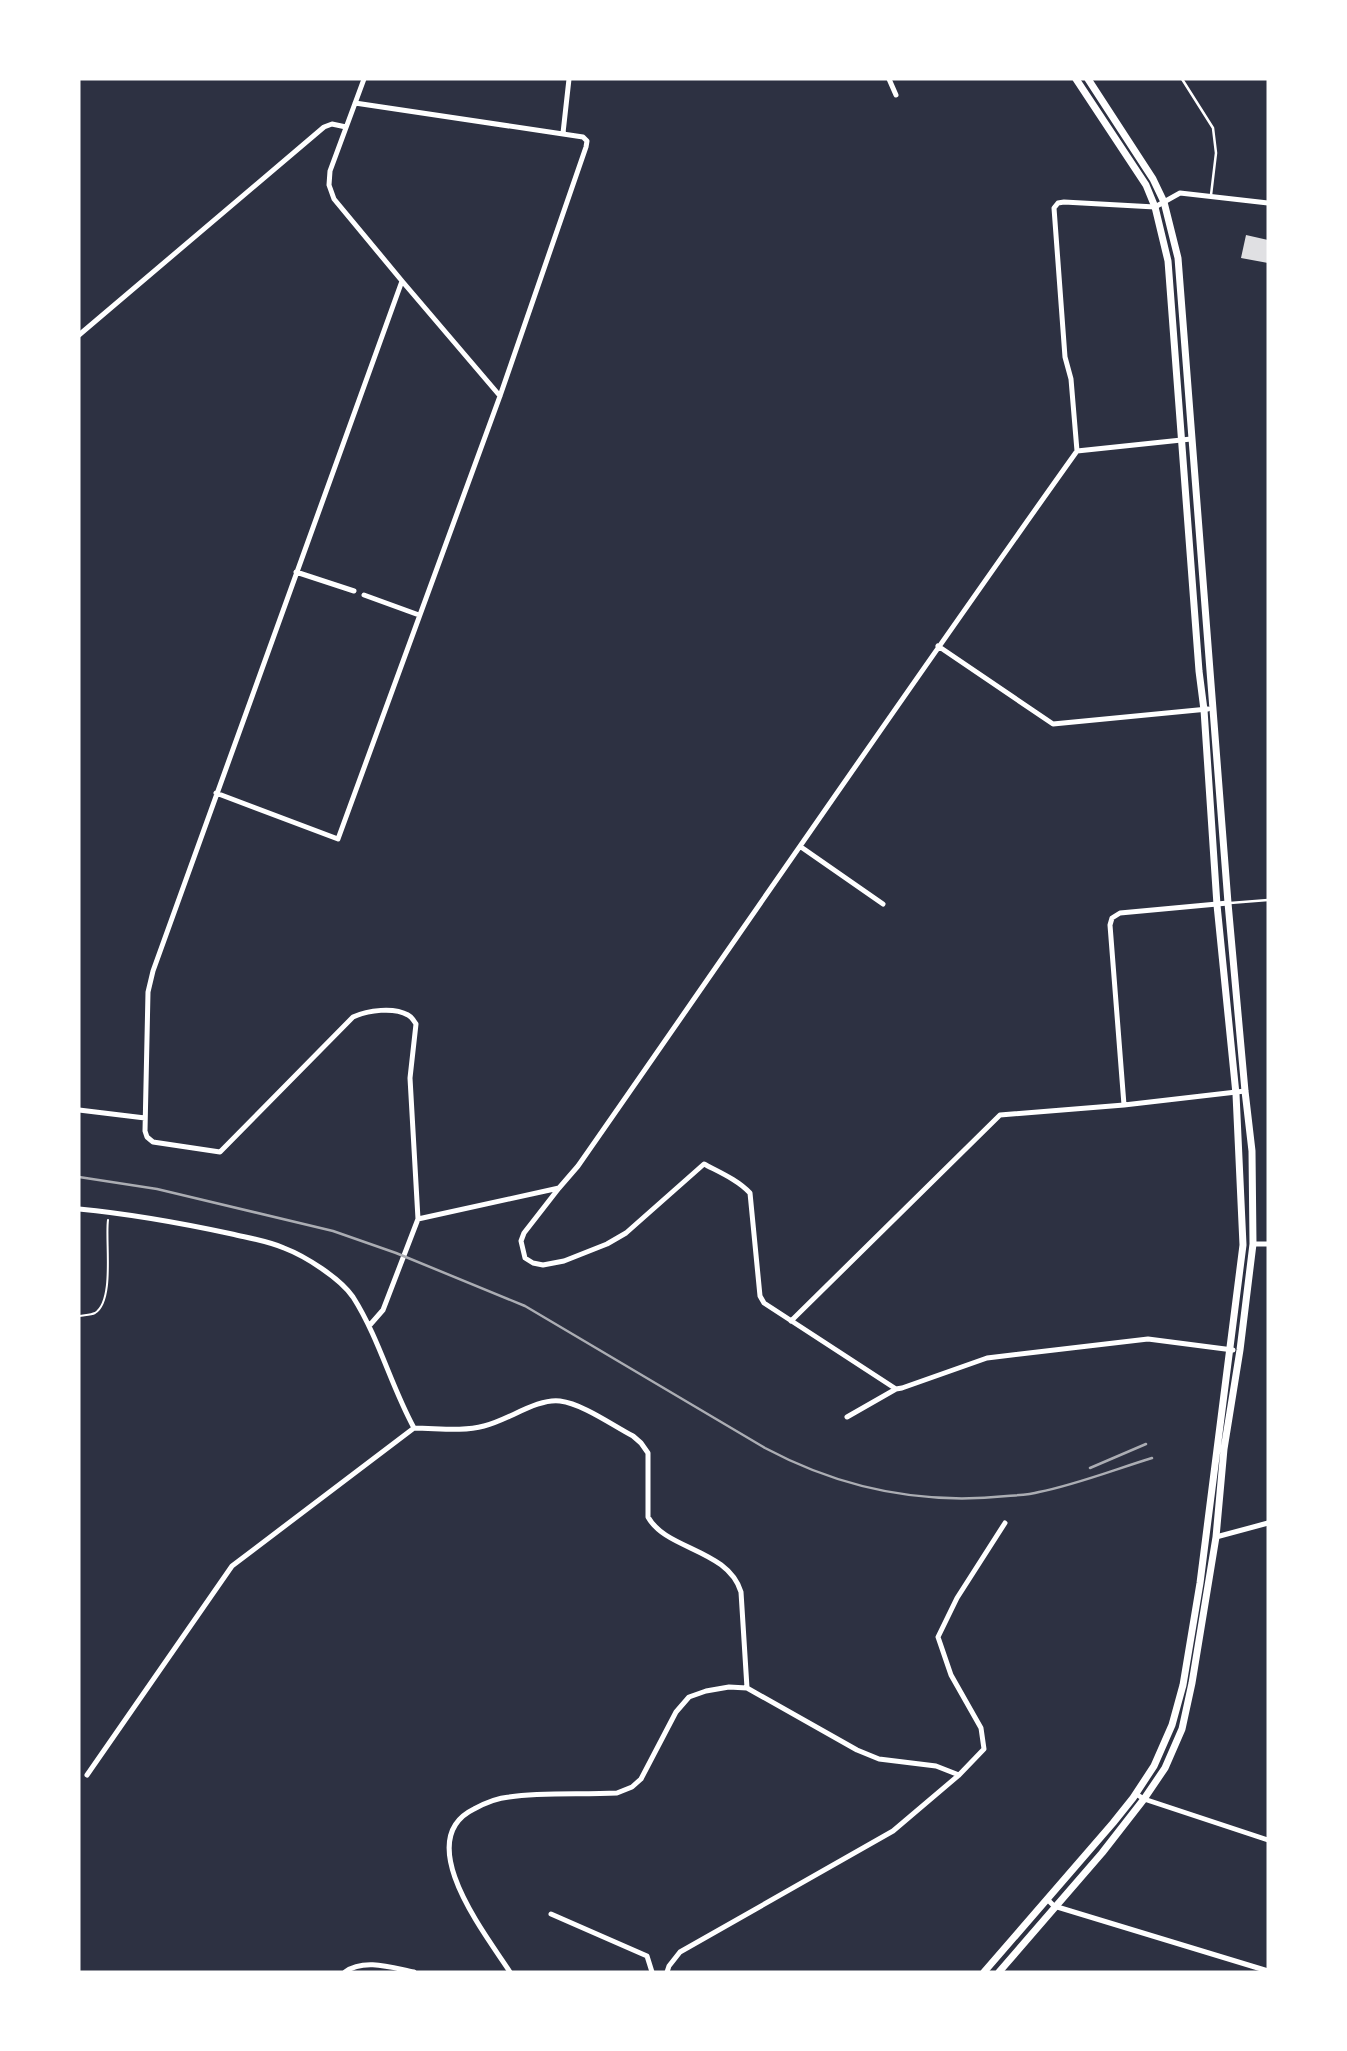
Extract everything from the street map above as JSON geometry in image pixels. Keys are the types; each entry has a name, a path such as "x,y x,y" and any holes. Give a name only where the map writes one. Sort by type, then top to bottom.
{"main road":[{"path":"999,1972 1102,1853 1144,1799 1165,1768 1182,1729 1216,1537 1224,1449 1253,1244 1252,1151 1240,1091 1217,905 1168,261 1155,206 1146,185 1076,79"},
{"path":"984,1972 1136,1794 1154,1766 1172,1726 1183,1685 1207,1538 1243,1245 1240,1091 1228,903 1178,258 1164,202 1143,163 1088,79"}],"street":[{"path":"364,79 330,171 329,185 334,200 500,396"},
{"path":"563,133 569,79"},
{"path":"889,79 896,95"},
{"path":"216,793 338,839 500,396 586,147 587,141 583,136 355,103"},
{"path":"79,335 324,127 332,124 346,127"},
{"path":"896,1389 764,1303 760,1296 750,1193 704,1164 626,1233 607,1244 564,1261 542,1265 525,1258 521,1241 524,1233 578,1166 938,646 1077,452 1071,379 1065,357 1054,208 1058,203 1064,202 1155,206 1180,193 1268,203"},
{"path":"369,1326 383,1310 418,1219 410,1079 416,1024 408,1015 385,1010 364,1012 353,1017 220,1152 153,1142 147,1137 145,1118 148,992 216,793 402,281"},
{"path":"1077,452 1191,439"},
{"path":"296,572 354,591"},
{"path":"364,595 419,615"},
{"path":"938,646 1054,724 1214,708"},
{"path":"801,847 883,904"},
{"path":"1124,1105 1110,925 1112,918 1120,913 1228,903"},
{"path":"791,1321 1000,1115 1124,1105 1240,1091"},
{"path":"79,1110 145,1118"},
{"path":"418,1219 559,1188"},
{"path":"79,1209 180,1223 285,1248 313,1264 345,1287 369,1326 414,1428"},
{"path":"1253,1244 1268,1244"},
{"path":"847,1417 896,1389 987,1358 1148,1339 1240,1350"},
{"path":"87,1775 232,1566 414,1428 473,1428 500,1422 547,1402 559,1401 574,1405 633,1436 648,1452 648,1517 652,1523 658,1530 706,1555 738,1582 741,1592 747,1688"},
{"path":"667,1972 680,1951 893,1831 959,1775 984,1749 981,1728 951,1675 938,1637 957,1598 1005,1523"},
{"path":"1216,1537 1268,1523"},
{"path":"510,1972 460,1893 451,1866 449,1846 457,1822 466,1812 486,1802 507,1797 618,1793 632,1787 642,1779 671,1721 689,1697 729,1687 747,1688 857,1750 880,1759 936,1766 959,1775"},
{"path":"1136,1794 1268,1840"},
{"path":"1047,1899 1054,1906 1268,1971"},
{"path":"551,1914 648,1956 652,1972"},
{"path":"345,1972 348,1969 371,1965 414,1972"}],"lane":[{"path":"1182,79 1213,128 1216,153 1211,195"},
{"path":"1228,903 1268,900"}],"path":[{"path":"79,1316 94,1313 100,1308 106,1294 109,1212"}],"building":[{"path":"1246,235 1268,240 1268,263 1241,258"}],"railway":[{"path":"79,1177 157,1189 333,1231 396,1253 525,1306 765,1448 793,1462 852,1483 944,1498 1023,1495 1067,1485 1152,1458"},
{"path":"1090,1468 1146,1444"}]}
